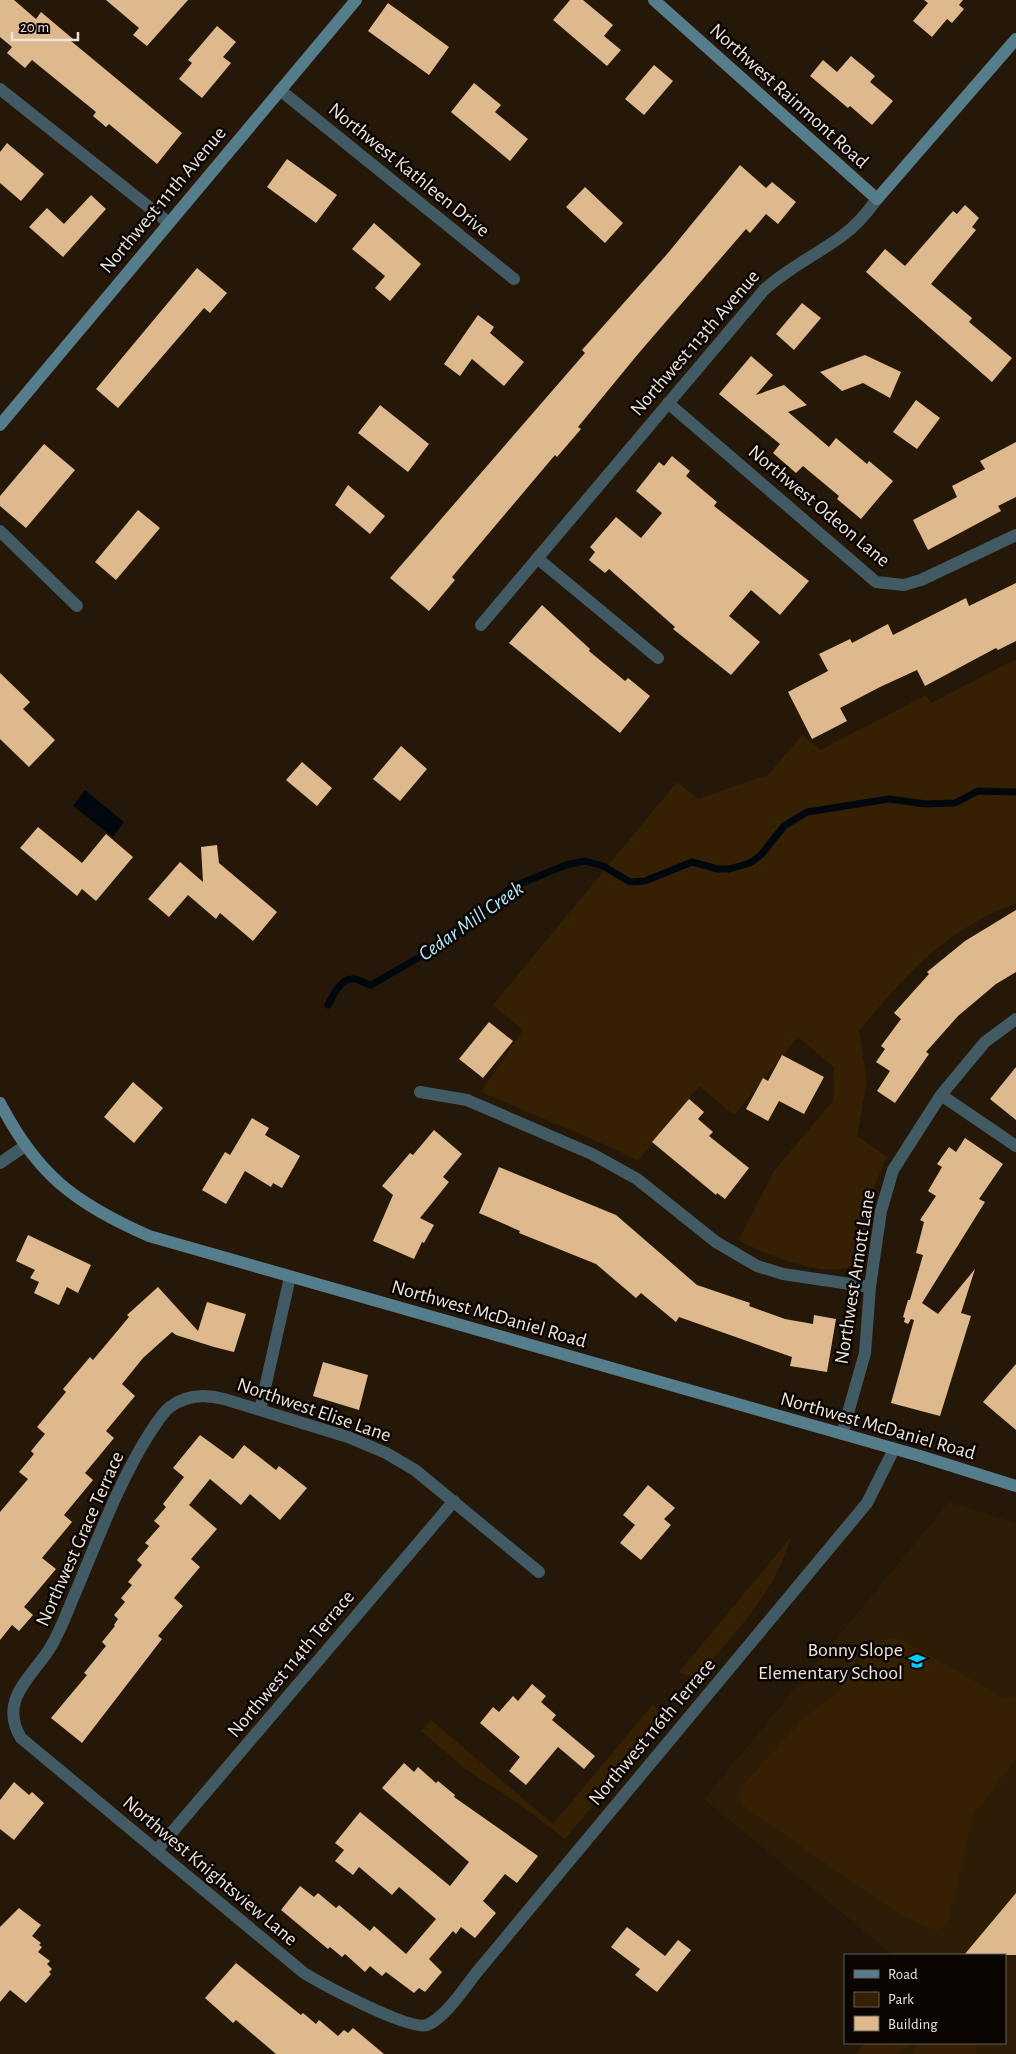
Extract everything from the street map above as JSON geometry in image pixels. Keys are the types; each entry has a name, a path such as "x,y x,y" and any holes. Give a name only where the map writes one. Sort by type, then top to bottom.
{"street":[{"name":"Northwest 111th Avenue","path":"0,425 356,0"},
{"name":"Northwest Rainmont Road","path":"654,0 878,200"},
{"name":"Northwest 113th Avenue","path":"481,625 764,290 781,274 842,236 859,221 1016,39"},
{"path":"0,89 169,222"},
{"name":"Northwest Kathleen Drive","path":"280,90 514,279"},
{"name":"Northwest Odeon Lane","path":"668,403 876,582 904,585 921,580 1016,535"},
{"path":"0,531 77,606"},
{"path":"537,558 658,658"},
{"name":"Northwest Arnott Lane","path":"842,1434 865,1353 870,1287 881,1211 893,1170 941,1095 985,1042 1016,1019"},
{"path":"420,1092 468,1100 601,1158 637,1179 727,1250 757,1266 783,1274 870,1287"},
{"path":"941,1095 1016,1146"},
{"name":"Northwest McDaniel Road","path":"0,1103 25,1146 41,1166 76,1198 123,1224 184,1247 842,1434 1016,1486"},
{"path":"0,1163 25,1146"},
{"path":"260,1410 290,1277"},
{"name":"Northwest Elise Lane","path":"189,1398 217,1397 348,1437 386,1453 415,1470 539,1572"},
{"name":"Northwest Grace Terrace","path":"12,1703 20,1688 56,1639 128,1472 145,1441 168,1408 189,1398"},
{"name":"Northwest 116th Terrace","path":"423,2026 434,2021 443,2013 866,1503 894,1449"},
{"name":"Northwest 114th Terrace","path":"156,1851 454,1501"},
{"name":"Northwest Knightsview Lane","path":"12,1703 10,1709 11,1722 21,1738 304,1973 356,2000 408,2023 423,2026"}],"shaded area":[{"path":"85,790 124,822 113,837 73,806"},
{"name":"Bonny Slope Elementary School","path":"949,1502 1016,1523 1016,2054 856,2054 864,2044 1006,2044 1006,1954 892,1954 704,1799"}],"green space":[{"path":"1016,659 1016,903 990,914 968,927 928,956 894,990 859,1031 867,1082 857,1136 887,1157 868,1207 862,1252 860,1257 851,1266 838,1269 821,1269 802,1265 765,1252 739,1240 774,1171 833,1101 834,1067 798,1037 734,1115 699,1086 638,1161 617,1150 481,1092 523,1030 493,1005 677,782 698,799 768,775 802,735 820,750 926,695 931,703"},
{"path":"791,1537 776,1574 766,1591 731,1638 705,1669 692,1676 678,1673"},
{"path":"888,1639 900,1639 1005,1698 1013,1696 1016,1698 1016,1759 973,1815 948,1924 940,1930 927,1928 902,1916 747,1809 739,1799 742,1786 804,1718 837,1693 876,1644"},
{"path":"653,1704 659,1714 657,1728 565,1839 521,1805 465,1769 421,1731 431,1720 553,1824"},
{"path":"864,2044 912,2044 895,2054 856,2054"},
{"path":"921,2044 978,2044 976,2054 914,2054 913,2050"}],"building":[{"path":"0,0 14,0 36,19 41,12 73,39 71,41 182,133 157,164 109,124 106,127 93,116 96,112 32,60 25,68 7,53 12,47 0,37"},
{"path":"106,0 188,0 147,46 133,35 139,28"},
{"path":"570,0 583,0 613,25 604,36 621,50 607,66 553,20"},
{"path":"924,0 963,0 959,5 964,9 952,23 947,19 932,37 913,21 928,3"},
{"path":"388,3 449,47 429,75 368,31"},
{"path":"217,26 236,42 223,57 231,63 202,98 179,79 192,63 188,60"},
{"path":"851,56 875,76 870,82 893,101 872,125 850,106 848,108 810,76 823,60 837,72"},
{"path":"654,65 673,81 644,115 625,99"},
{"path":"474,83 501,105 495,112 528,139 510,161 451,112"},
{"path":"7,143 44,174 21,201 0,183 0,152"},
{"path":"287,159 337,195 316,223 267,187"},
{"path":"740,165 766,188 772,182 796,202 778,224 766,214 750,233 746,229 638,354 578,427 581,429 557,457 555,455 452,577 455,580 429,611 390,578 585,353 582,350 668,253"},
{"path":"585,187 623,223 605,243 566,207"},
{"path":"91,195 106,209 63,257 29,227 47,208 64,224"},
{"path":"965,205 979,218 972,227 976,230 931,284 972,318 969,322 1012,358 992,382 866,272 885,249 905,266 953,211 957,214"},
{"path":"374,223 421,264 390,301 375,288 385,276 352,249"},
{"path":"197,268 227,293 210,313 204,308 118,408 96,389"},
{"path":"802,303 821,318 794,350 776,334"},
{"path":"478,315 494,327 490,333 524,362 504,386 472,359 460,376 444,364"},
{"path":"865,355 901,372 890,398 863,383 842,391 820,372"},
{"path":"751,356 773,375 756,395 784,385 807,405 788,412 829,447 836,438 867,464 869,461 893,481 861,519 837,499 839,496 803,466 796,473 773,453 780,444 719,394"},
{"path":"916,400 940,418 917,449 893,432"},
{"path":"380,405 429,444 408,472 358,433"},
{"path":"1016,442 1016,497 998,506 1001,511 928,550 913,520 957,497 952,486 985,469 980,461"},
{"path":"44,444 75,470 26,528 0,506 0,496"},
{"path":"672,456 690,471 686,476 717,502 714,506 809,581 780,615 751,590 729,616 760,642 731,675 673,629 675,627 609,569 605,573 589,560 595,552 590,547 616,517 641,538 662,513 636,491 659,462 664,466"},
{"path":"348,485 385,516 370,534 335,505"},
{"path":"138,510 160,528 116,580 95,562"},
{"path":"1016,583 1016,641 998,650 996,648 925,686 917,670 880,687 840,708 847,721 812,739 788,692 828,671 819,654 850,639 852,643 888,624 893,635 966,598 969,606"},
{"path":"542,605 590,649 589,651 625,681 628,678 650,696 620,733 509,643"},
{"path":"0,673 30,702 23,709 55,740 29,767 0,739"},
{"path":"401,746 427,769 400,801 373,779"},
{"path":"302,762 332,788 317,806 286,780"},
{"path":"38,827 82,863 106,834 133,857 96,901 82,889 77,896 20,848"},
{"path":"217,845 219,863 277,912 253,941 220,913 216,919 188,895 169,917 148,899 180,862 203,882 201,847"},
{"path":"1016,910 1016,972 996,984 958,1016 926,1052 929,1054 895,1103 877,1091 890,1071 876,1062 885,1049 881,1046 901,1019 894,1013 929,974 927,972 965,941"},
{"path":"489,1022 513,1041 483,1078 459,1059"},
{"path":"782,1055 824,1077 804,1114 779,1101 768,1121 746,1109 763,1078 768,1081"},
{"path":"1016,1067 1016,1120 990,1099"},
{"path":"133,1082 163,1108 134,1143 104,1117"},
{"path":"689,1099 704,1112 698,1119 713,1132 709,1136 749,1168 725,1199 717,1193 716,1195 652,1142"},
{"path":"252,1118 269,1128 265,1135 300,1156 282,1188 273,1183 271,1187 245,1171 226,1204 202,1190 225,1152 230,1155"},
{"path":"434,1130 462,1154 443,1177 449,1182 420,1218 434,1225 424,1243 422,1242 414,1259 373,1241 393,1195 382,1186 410,1153 413,1155"},
{"path":"965,1138 1003,1164 979,1199 985,1202 922,1303 938,1314 975,1269 961,1313 971,1316 940,1416 891,1403 914,1320 911,1319 908,1324 904,1322 905,1318 903,1317 923,1255 916,1253 924,1222 920,1220 936,1196 928,1191 942,1167 937,1164 949,1147 956,1152"},
{"path":"499,1167 616,1215 697,1285 750,1303 749,1306 785,1319 813,1324 814,1315 836,1319 827,1372 790,1366 792,1357 679,1317 676,1322 641,1293 636,1298 596,1264 519,1233 520,1231 479,1213"},
{"path":"28,1235 91,1265 78,1293 67,1287 59,1305 34,1293 39,1282 30,1278 35,1270 16,1261"},
{"path":"158,1287 198,1331 207,1302 246,1314 234,1352 176,1335 172,1332 143,1358 122,1384 135,1396 106,1431 114,1438 85,1473 93,1480 64,1515 72,1522 42,1558 56,1569 24,1607 33,1615 19,1631 12,1625 0,1640 0,1512 28,1479 19,1472 34,1454 31,1451 45,1434 37,1427 66,1392 63,1389 90,1357 93,1360 129,1317 127,1315"},
{"path":"323,1362 368,1375 359,1410 313,1396"},
{"path":"1016,1364 1016,1430 983,1402"},
{"path":"200,1435 233,1459 244,1445 276,1470 279,1466 307,1488 280,1520 250,1494 241,1505 210,1479 189,1505 217,1529 191,1559 200,1567 174,1598 183,1606 158,1636 162,1639 82,1743 51,1718 87,1675 84,1673 106,1646 102,1642 115,1626 118,1619 114,1615 125,1602 121,1598 132,1585 128,1582 142,1565 137,1560 149,1546 145,1543 160,1526 154,1521 166,1507 163,1504 184,1477 173,1468"},
{"path":"648,1485 675,1508 664,1519 671,1525 641,1560 620,1543 635,1525 623,1515"},
{"path":"532,1684 546,1696 541,1702 556,1715 552,1720 595,1756 584,1769 558,1747 526,1785 509,1771 520,1757 480,1723 493,1707 499,1712 513,1696 518,1701"},
{"path":"404,1763 414,1772 418,1767 436,1783 438,1781 455,1795 454,1797 538,1856 517,1883 505,1874 483,1901 496,1913 475,1938 461,1927 456,1934 453,1931 429,1959 442,1972 425,1992 419,1988 414,1993 386,1972 382,1976 370,1966 365,1972 345,1954 342,1957 330,1947 328,1949 281,1910 300,1886 314,1897 318,1893 336,1908 339,1905 370,1931 374,1926 406,1954 436,1919 399,1887 392,1895 359,1867 353,1875 335,1861 344,1850 335,1843 360,1812 450,1886 469,1862 382,1788"},
{"path":"14,1782 29,1795 32,1792 44,1803 14,1840 0,1829 0,1800"},
{"path":"1016,1893 1016,1955 965,1954"},
{"path":"19,1908 41,1925 32,1936 41,1943 39,1945 42,1947 38,1952 50,1961 47,1964 52,1969 49,1972 51,1974 26,2003 10,1990 0,2002 0,1927"},
{"path":"627,1927 665,1956 678,1940 691,1950 657,1992 635,1975 640,1969 611,1947"},
{"path":"236,1963 301,2015 303,2013 316,2024 319,2020 338,2036 344,2030 348,2033 353,2028 384,2054 276,2054 236,2020 233,2023 205,1998"}],"waterway":[{"name":"Cedar Mill Creek","path":"328,1005 337,989 344,982 354,979 371,985 453,938 475,917 512,887 566,865 585,861 603,866 630,882 645,881 692,862 718,869 729,869 750,863 761,855 784,826 807,812 889,799 926,804 955,803 978,791 1016,792"}],"place":[{"name":"Bonny Slope Elementary School","path":"917,1661"}]}
